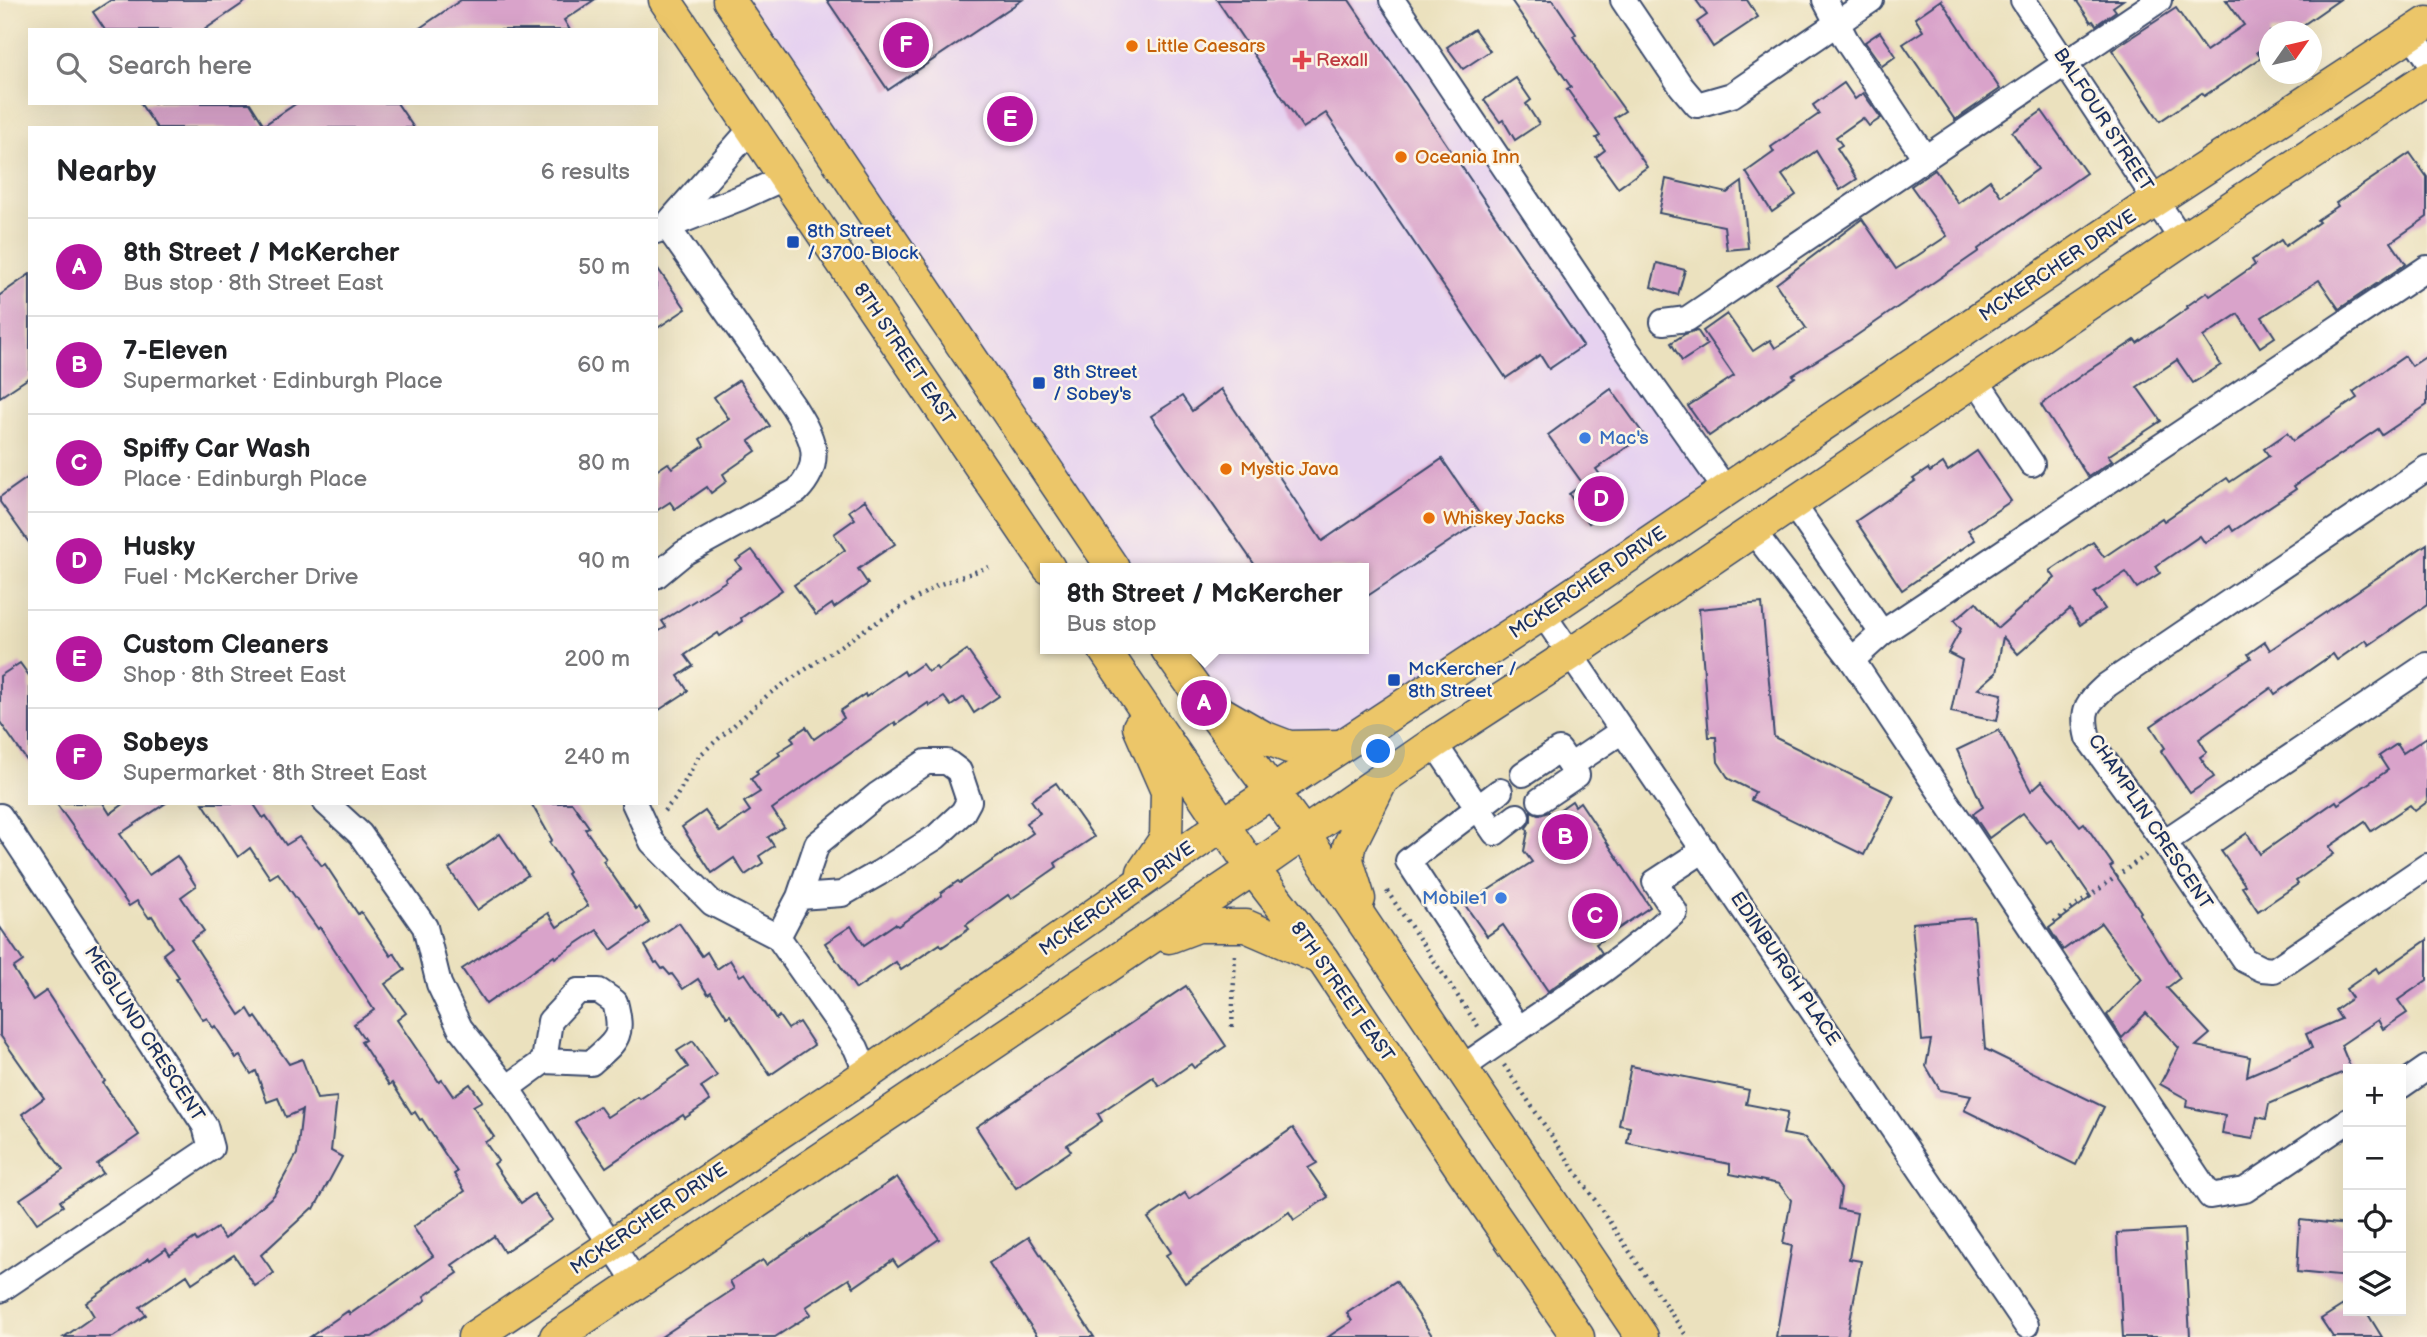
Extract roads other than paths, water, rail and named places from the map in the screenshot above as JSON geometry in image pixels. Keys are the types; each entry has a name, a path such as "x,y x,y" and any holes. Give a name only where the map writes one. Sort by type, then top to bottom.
{"main road":[{"name":"8TH STREET EAST","path":"664,0 1046,563"},
{"path":"729,0 1110,563"},
{"name":"MCKERCHER DRIVE","path":"474,1337 867,1074 1222,824 1543,614 2156,200 2422,38"},
{"path":"564,1335 636,1282 1304,835 1434,743 1571,654 2182,240 2427,78"},
{"path":"1106,654 1167,790 1166,838 1129,891"},
{"name":"8TH STREET EAST","path":"1107,654 1253,869 1323,960 1576,1336"},
{"path":"1170,654 1304,835 1642,1337"},
{"path":"1204,703 1263,737 1289,747 1340,746"},
{"path":"1367,927 1347,860 1349,846 1381,781"},
{"path":"1129,953 1198,926 1245,926 1323,960"}],"street":[{"path":"1392,0 1625,347 1726,490"},
{"path":"1623,0 1681,86 1697,105 1732,95 1871,0"},
{"path":"1825,0 1846,40 1925,158"},
{"name":"BALFOUR STREET","path":"2024,0 2182,240"},
{"path":"1662,322 1687,319 2159,0"},
{"path":"661,228 751,130"},
{"path":"661,228 784,178"},
{"path":"658,574 684,553 797,491 808,480 814,463 812,436 793,406 661,228"},
{"path":"1852,660 1882,634 2427,268"},
{"path":"1976,380 2032,464"},
{"name":"CHAMPLIN CRESCENT","path":"2427,468 2107,685 2089,704 2084,719 2088,738 2154,849 2244,960 2262,969 2274,970 2427,866"},
{"path":"1793,504 1882,634"},
{"path":"1753,531 1852,660 2210,1196 2245,1190 2343,1124"},
{"name":"EDINBURGH PLACE","path":"1543,614 2026,1325"},
{"path":"2154,849 2427,665"},
{"path":"1570,766 1622,731"},
{"path":"1434,743 1495,833 1517,816"},
{"path":"1523,774 1559,750 1577,775 1540,800"},
{"path":"778,937 799,897 817,844 847,818 926,762 947,762 959,771 969,801 963,812 936,837 842,894 799,897"},
{"path":"1500,790 1408,862 1518,1028"},
{"path":"328,805 360,834 425,927 439,984 460,1028 507,1088 636,1282"},
{"path":"635,805 652,842 712,903 778,937 856,1048 867,1074"},
{"name":"MEGLUND CRESCENT","path":"0,816 205,1126 211,1149 0,1290"},
{"path":"1462,1068 1626,955 1675,912 1655,882 1704,850"},
{"path":"507,1088 544,1061"},
{"path":"2406,1083 2427,1068"}],"place":[{"name":"Sobeys","path":"906,45"},
{"name":"Little Caesars","path":"1132,46"},
{"name":"Rexall","path":"1302,60"},
{"name":"Custom Cleaners","path":"1010,119"},
{"name":"Oceania Inn","path":"1401,157"},
{"name":"8th Street / 3700-Block","path":"793,242"},
{"name":"8th Street / Sobey's","path":"1039,383"},
{"name":"Mac's","path":"1585,438"},
{"name":"Mystic Java","path":"1226,469"},
{"name":"Husky","path":"1601,499"},
{"name":"Whiskey Jacks","path":"1429,518"},
{"name":"McKercher / 8th Street","path":"1394,680"},
{"name":"8th Street / McKercher","path":"1204,703"},
{"name":"7-Eleven","path":"1565,837"},
{"name":"Mobile1","path":"1501,898"},
{"name":"Spiffy Car Wash","path":"1595,916"}]}
